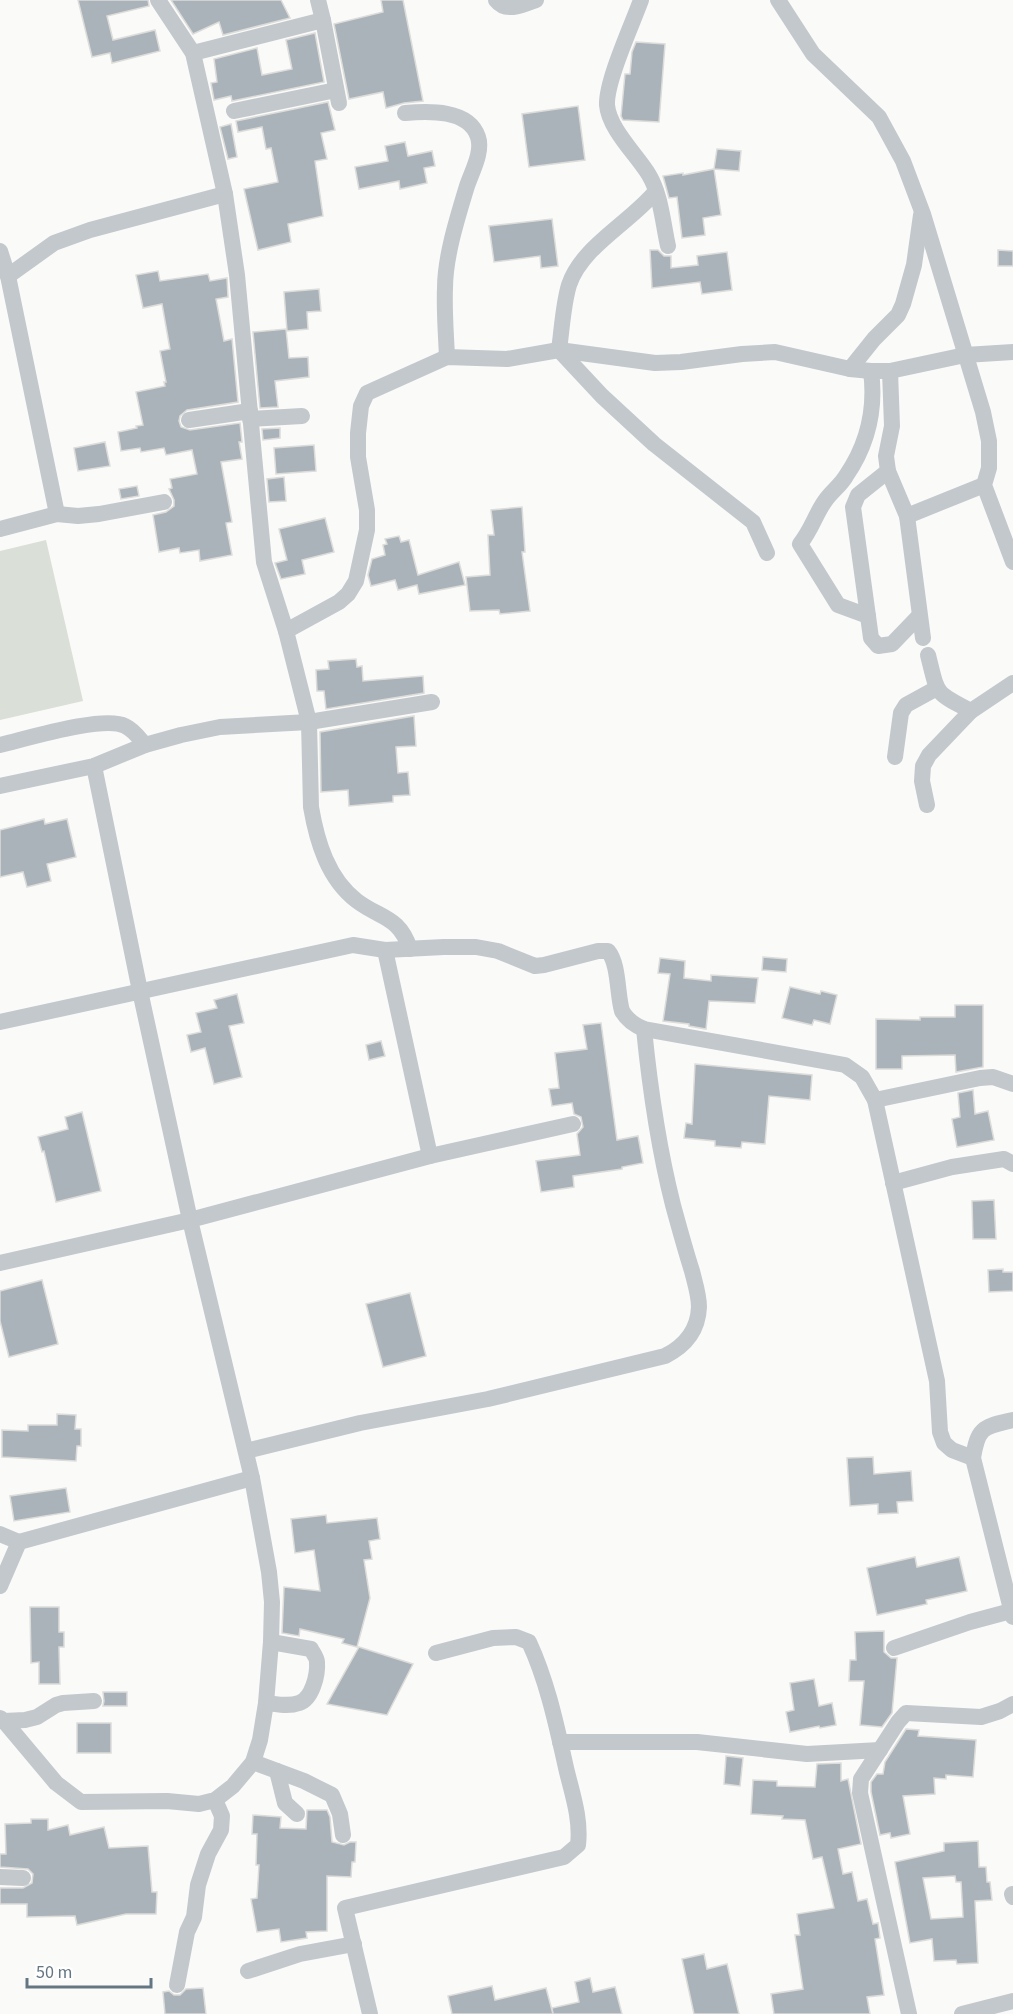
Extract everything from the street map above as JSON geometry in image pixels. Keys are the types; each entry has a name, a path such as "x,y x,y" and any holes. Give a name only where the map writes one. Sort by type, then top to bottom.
{"street":[{"path":"158,0 193,53 225,194 237,275 264,562 286,631 309,722 311,807 321,846 332,872 342,887 358,902 398,925 406,935 410,949"},
{"path":"234,111 337,96 318,0"},
{"path":"496,0 508,8 536,0"},
{"path":"640,0 608,91 607,107 618,131 650,176 656,191 668,246"},
{"path":"778,0 813,54 879,117 903,161 921,211 983,412 989,441 990,468 984,485 1013,562"},
{"path":"193,53 323,20"},
{"path":"405,113 427,111 461,118 469,123 478,137 478,152 448,263 445,287 447,357"},
{"path":"560,350 569,286 578,267 605,238 643,206 656,191"},
{"path":"8,276 54,243 90,230 225,194"},
{"path":"850,369 874,339 898,315 903,304 914,265 921,211"},
{"path":"0,251 8,276 57,514"},
{"path":"560,350 602,396 654,444 753,522 767,552"},
{"path":"286,631 339,602 348,594 356,581 367,530 367,510 358,457 358,433 362,406 367,393 447,357 507,359 560,350 655,363 775,352 850,369 890,371 965,355 1013,352"},
{"path":"868,616 838,605 800,544 811,531 825,501 846,477 863,445 873,412 871,371"},
{"path":"890,371 892,426 886,451 888,471 907,516 923,638"},
{"path":"189,420 250,415 302,416"},
{"path":"888,471 858,495 853,507 871,638 879,646 892,644 919,616"},
{"path":"907,516 984,485"},
{"path":"0,529 57,514 78,516 99,514 164,502"},
{"path":"928,656 937,688 942,696 971,711"},
{"path":"927,805 922,782 923,766 929,755 971,711 1013,683"},
{"path":"895,757 901,713 906,705 937,688"},
{"path":"0,786 94,766 145,745 220,727 309,722 432,702"},
{"path":"0,746 105,722 123,724 145,745"},
{"path":"2,1720 56,1783 81,1802 167,1801 199,1804 214,1800 233,1786 253,1762 261,1740 272,1642 269,1572 252,1478 190,1220 94,766"},
{"path":"0,1022 341,946 353,945 385,951 444,947 487,949 535,966 598,951 608,951 615,965 622,1011 631,1021 644,1029 845,1065 862,1077 875,1100 937,1381 940,1432 944,1443 952,1450 973,1458"},
{"path":"385,951 430,1156"},
{"path":"246,1451 360,1423 488,1399 665,1356 679,1349 690,1338 698,1316 698,1293 673,1206 659,1146 650,1090 644,1029"},
{"path":"875,1100 980,1078 993,1077 1013,1084"},
{"path":"0,1263 190,1220 430,1156 573,1124"},
{"path":"893,1183 952,1167 1004,1159 1013,1164"},
{"path":"894,1648 970,1622 1012,1614 973,1458 976,1440 985,1427 1013,1420"},
{"path":"0,1534 19,1542 252,1478"},
{"path":"0,1586 19,1542"},
{"path":"370,2014 345,1908 564,1857 578,1845 580,1828 560,1742 539,1665 529,1642 516,1637 493,1638 436,1653"},
{"path":"266,1703 287,1705 301,1703 308,1698 314,1681 317,1660 311,1649 272,1642"},
{"path":"2,1720 25,1720 37,1717 63,1703 94,1701"},
{"path":"909,2014 860,1793 861,1779 906,1713 981,1717 1000,1712 1013,1704"},
{"path":"560,1742 698,1742 807,1754 880,1749"},
{"path":"253,1762 304,1781 332,1795 343,1835"},
{"path":"277,1771 285,1803 297,1814"},
{"path":"177,1985 187,1932 194,1917 198,1885 208,1854 221,1830 222,1816 214,1800"},
{"path":"0,1877 23,1878"},
{"path":"248,1971 300,1954 354,1944"},
{"path":"962,2014 1013,2001"}],"shaded area":[{"path":"46,540 83,701 0,720 0,551"}],"building":[{"path":"78,0 148,0 149,6 107,16 113,40 155,30 160,51 112,63 110,53 92,57"},
{"path":"171,0 281,0 290,18 223,35 219,22 193,34"},
{"path":"381,0 403,0 423,101 386,108 383,92 349,99 334,24 383,12"},
{"path":"315,33 324,82 232,101 231,96 214,100 211,83 217,82 214,59 257,48 262,75 292,69 286,40"},
{"path":"636,42 665,44 659,122 623,120 621,116 625,74 630,74 632,52"},
{"path":"328,102 335,130 321,133 327,159 315,161 323,216 288,224 291,242 258,250 244,189 278,182 271,148 266,149 262,127 238,132 236,121"},
{"path":"578,106 585,160 529,167 522,114"},
{"path":"231,124 237,157 228,159 220,127"},
{"path":"405,142 408,156 432,151 435,166 424,168 427,183 400,189 399,181 359,189 355,167 388,161 385,146"},
{"path":"717,149 741,151 739,171 714,169"},
{"path":"714,169 721,215 703,218 705,235 682,238 677,197 669,198 663,176"},
{"path":"552,219 558,266 541,268 540,256 494,262 489,226"},
{"path":"650,250 658,250 664,256 671,256 671,268 698,265 697,256 727,252 732,290 702,294 700,282 652,288"},
{"path":"998,250 1013,251 1013,266 998,266"},
{"path":"158,271 160,281 208,274 210,281 227,278 228,297 216,299 224,341 232,339 238,402 187,410 180,416 179,421 181,427 190,430 240,423 242,442 239,442 242,459 221,462 232,522 226,523 232,555 200,561 199,550 180,553 179,548 159,552 153,515 166,512 174,506 169,489 172,488 170,479 197,474 192,450 166,455 164,448 141,452 140,448 121,451 118,432 143,425 136,392 165,386 164,382 166,382 160,351 170,349 162,304 143,308 136,275"},
{"path":"319,289 321,311 307,312 308,329 287,331 284,292"},
{"path":"286,329 289,358 308,357 309,377 275,381 278,407 260,408 253,332"},
{"path":"280,428 280,438 263,440 262,429"},
{"path":"105,442 110,466 78,471 74,448"},
{"path":"314,445 316,471 276,474 274,448"},
{"path":"284,477 286,501 269,502 267,479"},
{"path":"137,486 139,496 121,499 119,489"},
{"path":"522,507 525,552 522,552 530,611 500,614 499,610 470,611 466,577 490,575 488,535 494,535 491,510"},
{"path":"325,518 334,552 302,560 305,574 281,579 275,563 287,560 279,529"},
{"path":"399,536 401,542 409,540 418,575 459,562 465,585 419,594 417,585 398,590 395,580 371,586 368,575 372,559 385,555 383,545 387,544 385,539"},
{"path":"356,659 357,667 362,666 363,681 423,676 424,693 326,709 324,691 317,691 316,670 329,669 328,661"},
{"path":"414,716 416,746 396,747 398,773 408,772 410,795 393,796 393,802 349,806 348,790 321,792 320,732"},
{"path":"44,819 45,824 67,819 76,857 47,864 51,881 27,887 23,872 0,877 0,830"},
{"path":"763,957 787,959 786,972 762,970"},
{"path":"660,958 685,961 684,978 711,981 711,975 758,978 755,1003 709,1001 706,1029 689,1026 689,1024 663,1021 670,974 658,973"},
{"path":"790,987 820,994 821,991 837,995 830,1024 814,1020 812,1025 782,1018"},
{"path":"237,994 244,1023 229,1026 242,1077 214,1084 205,1048 191,1052 187,1035 201,1032 196,1013 217,1008 214,1000"},
{"path":"955,1005 983,1005 983,1067 956,1072 955,1055 902,1056 902,1069 876,1069 876,1019 920,1020 920,1017 955,1017"},
{"path":"601,1023 617,1140 638,1136 643,1163 622,1167 622,1169 573,1176 574,1187 541,1192 536,1161 580,1155 577,1134 583,1127 581,1117 574,1114 572,1103 552,1106 549,1089 559,1088 555,1053 587,1049 583,1025"},
{"path":"381,1041 385,1056 369,1060 366,1045"},
{"path":"695,1064 812,1075 810,1100 769,1096 765,1144 742,1142 741,1148 715,1146 715,1141 684,1138 686,1123 692,1124"},
{"path":"973,1090 975,1114 988,1111 994,1140 957,1147 952,1119 960,1117 958,1093"},
{"path":"82,1112 101,1191 56,1202 44,1151 42,1152 38,1137 68,1129 65,1117"},
{"path":"994,1200 996,1239 973,1239 972,1201"},
{"path":"1003,1269 1003,1272 1013,1272 1013,1291 989,1292 988,1270"},
{"path":"42,1280 58,1344 9,1357 0,1321 0,1291"},
{"path":"410,1293 426,1356 383,1367 366,1304"},
{"path":"57,1414 76,1415 75,1429 81,1429 81,1446 77,1446 76,1461 2,1457 2,1430 28,1431 28,1425 57,1425"},
{"path":"873,1457 874,1474 911,1471 913,1501 897,1502 898,1513 878,1514 878,1504 850,1506 847,1458"},
{"path":"66,1488 70,1512 14,1521 10,1496"},
{"path":"326,1515 327,1523 377,1518 380,1539 369,1541 372,1559 364,1560 370,1598 357,1647 342,1643 344,1639 300,1629 299,1636 282,1633 284,1587 320,1591 314,1550 295,1553 291,1519"},
{"path":"915,1557 917,1567 959,1557 967,1591 926,1600 927,1604 877,1615 867,1568"},
{"path":"30,1607 59,1607 59,1632 64,1632 64,1647 59,1647 60,1684 39,1684 39,1662 31,1663"},
{"path":"884,1631 884,1652 891,1658 897,1658 892,1713 882,1727 860,1725 864,1681 849,1681 850,1660 856,1660 855,1632"},
{"path":"359,1647 413,1664 387,1715 327,1704"},
{"path":"814,1679 819,1706 832,1703 836,1725 790,1732 786,1712 794,1710 790,1683"},
{"path":"103,1692 127,1692 127,1706 103,1706"},
{"path":"77,1723 111,1723 111,1753 77,1753"},
{"path":"906,1729 919,1730 918,1736 976,1740 973,1777 946,1775 946,1779 934,1778 935,1794 903,1796 910,1834 891,1838 890,1833 880,1835 871,1782 877,1774 883,1774 885,1762"},
{"path":"726,1756 743,1758 740,1786 724,1784"},
{"path":"841,1763 841,1781 848,1779 861,1844 838,1849 843,1874 852,1872 858,1901 867,1899 873,1924 878,1923 880,1938 875,1939 884,1995 867,1997 870,2014 774,2014 771,1994 803,1989 795,1935 800,1935 797,1914 834,1908 822,1857 813,1859 805,1820 751,1814 753,1780 777,1781 777,1786 815,1787 817,1764"},
{"path":"307,1810 327,1810 330,1817 332,1842 344,1845 356,1842 355,1862 352,1862 351,1877 327,1876 327,1931 306,1932 307,1938 281,1942 279,1929 257,1932 251,1899 257,1898 259,1865 256,1865 257,1834 252,1834 253,1815 281,1817 280,1828 306,1829"},
{"path":"31,1819 48,1819 48,1830 68,1825 70,1835 104,1827 109,1848 148,1846 152,1892 157,1892 156,1914 126,1914 77,1925 75,1916 27,1917 27,1904 0,1904 0,1888 23,1888 32,1883 33,1874 28,1869 0,1867 0,1854 6,1854 5,1824 31,1823"},
{"path":"978,1841 979,1867 986,1867 992,1900 975,1901 978,1963 957,1964 956,1960 934,1961 932,1939 910,1943 895,1862 944,1851 944,1843","holes":["955,1876 956,1882 961,1882 963,1917 931,1919 923,1878"]},
{"path":"704,1954 707,1969 727,1964 739,2014 694,2014 682,1959"},
{"path":"590,1978 593,1992 615,1987 622,2014 553,2014 552,2008 579,2002 575,1982"},
{"path":"492,1986 495,2000 546,1988 553,2014 452,2014 448,1996"},
{"path":"203,1988 206,2014 165,2014 163,1992 169,1991 174,1995 180,1995 186,1989"}]}
